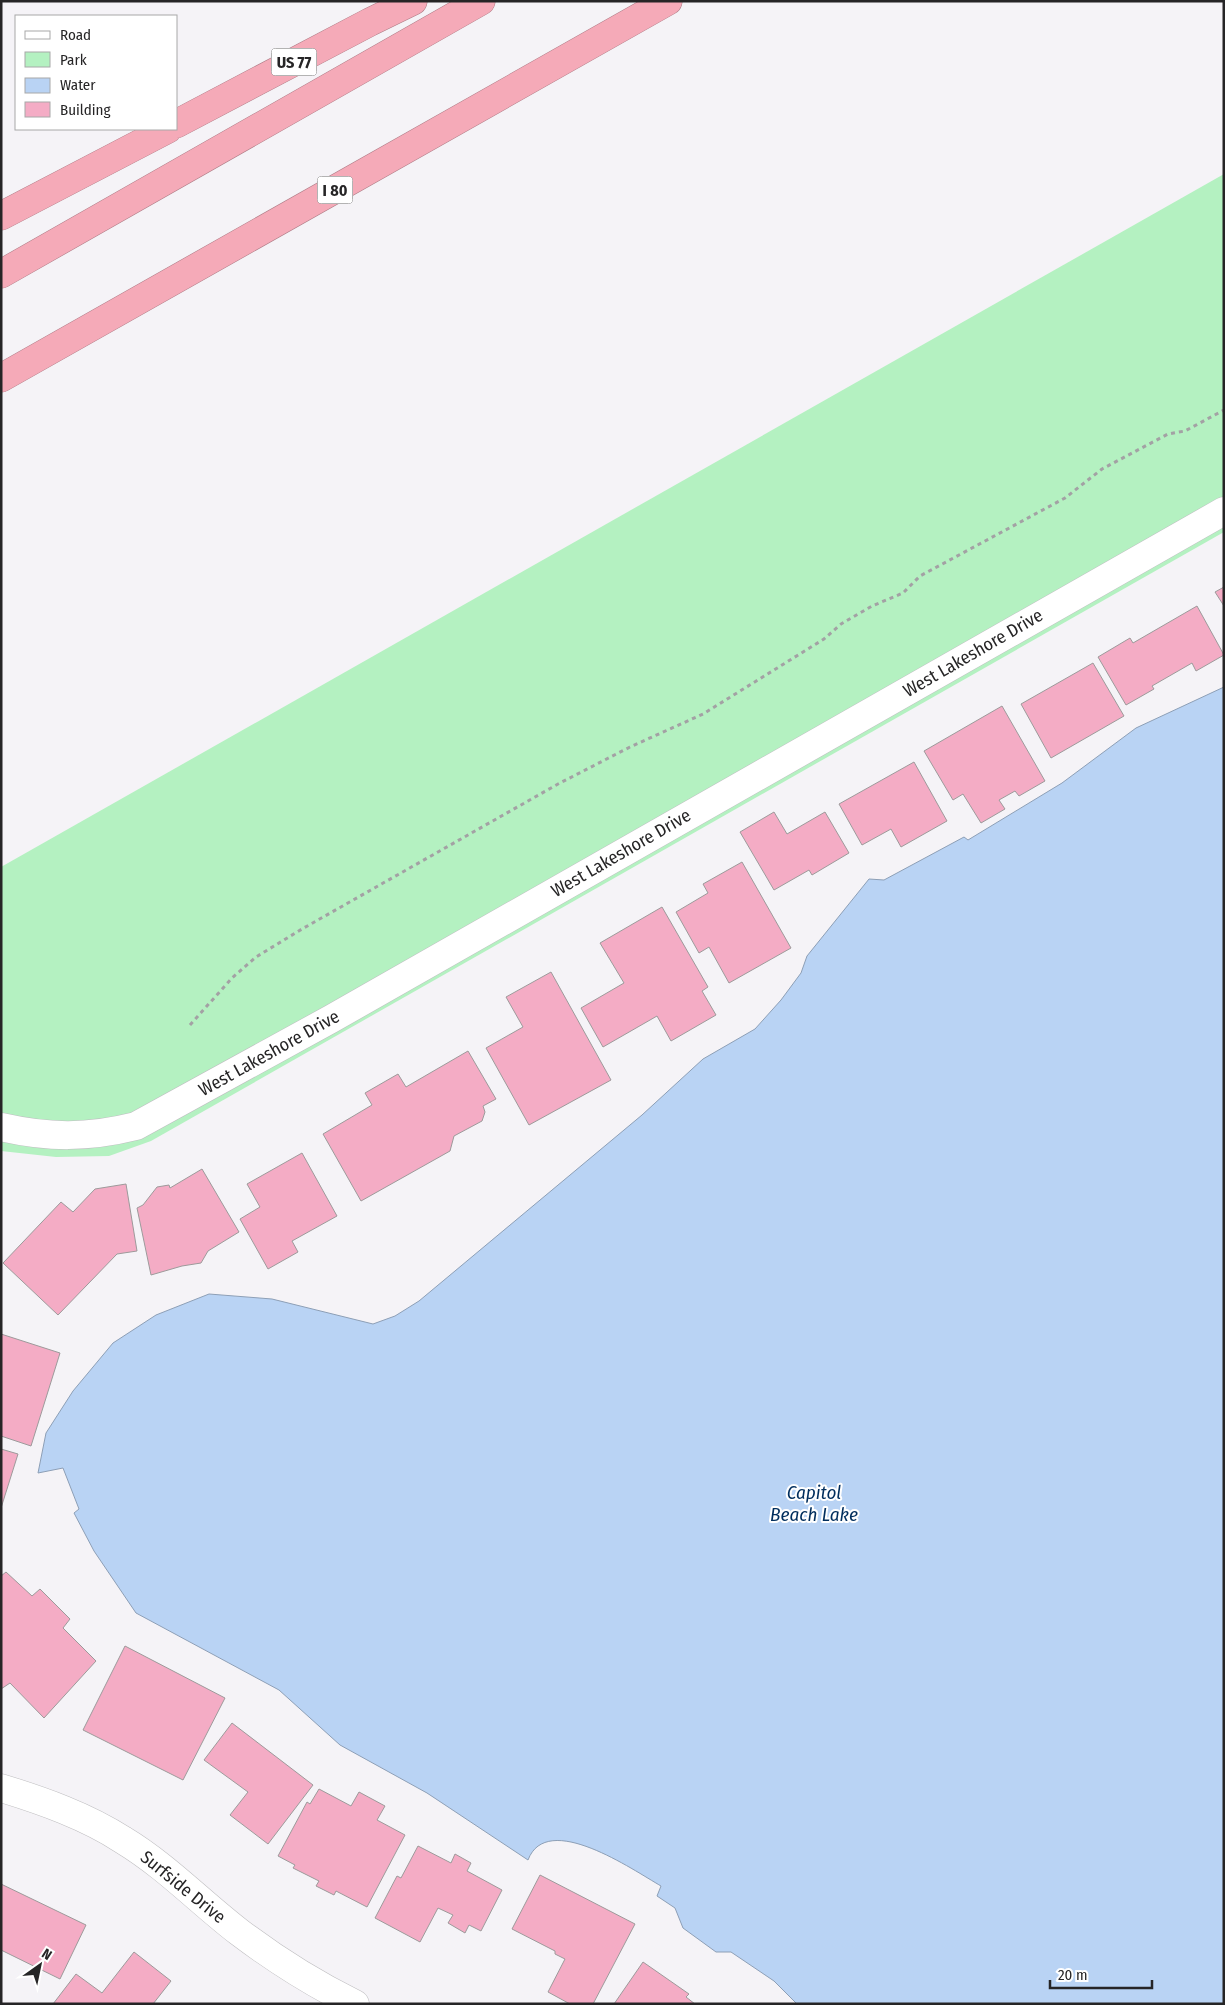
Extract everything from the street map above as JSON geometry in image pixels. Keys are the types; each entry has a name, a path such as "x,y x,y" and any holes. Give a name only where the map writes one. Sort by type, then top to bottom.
{"highway":[{"name":"US 77","path":"178,123 413,1"},
{"path":"1,274 481,1"},
{"name":"I 80","path":"1,378 668,1"},
{"path":"1,216 166,130"}],"street":[{"name":"West Lakeshore Drive","path":"1,1127 59,1136 102,1134 136,1126 331,1019 1224,511"},
{"name":"Surfside Drive","path":"1,1788 79,1816 123,1840 166,1869 238,1932 298,1973 356,2004"}],"path":[{"path":"190,1025 232,978 256,958 302,928 558,784 630,747 703,714 824,639 856,615 903,593 920,576 1065,498 1102,468 1168,434 1185,431 1224,410"}],"green space":[{"path":"1224,174 1224,532 151,1141 109,1156 56,1157 1,1151 1,867"}],"water":[{"name":"Capitol Beach Lake","path":"1224,687 1224,2004 797,2004 774,1981 731,1952 716,1952 683,1928 675,1908 657,1896 661,1886 631,1868 591,1848 571,1842 553,1841 538,1846 528,1860 427,1793 340,1745 279,1690 136,1613 94,1551 74,1513 79,1509 63,1468 38,1473 46,1433 73,1391 113,1343 156,1315 209,1294 272,1299 373,1324 395,1316 419,1301 642,1115 703,1059 755,1029 781,1000 801,973 807,956 869,879 884,880 964,837 968,840 1062,783 1136,728"}],"building":[{"path":"1224,587 1224,606 1215,592"},
{"path":"1197,606 1224,655 1196,671 1192,663 1152,686 1154,689 1126,705 1098,657 1130,638 1133,643"},
{"path":"1093,663 1124,716 1051,758 1021,704"},
{"path":"1002,706 1045,781 1019,796 1015,791 999,800 1005,809 981,823 963,794 953,800 924,751"},
{"path":"914,762 947,821 901,847 891,829 862,845 839,804"},
{"path":"774,812 787,834 825,812 849,853 812,875 809,870 774,890 740,832"},
{"path":"742,862 791,948 729,983 709,947 699,953 676,912 708,893 703,884"},
{"path":"662,907 708,987 702,991 716,1015 671,1041 657,1016 603,1047 581,1008 624,983 600,943"},
{"path":"551,972 611,1080 529,1125 486,1048 523,1027 506,997"},
{"path":"468,1051 496,1099 483,1106 485,1112 482,1121 454,1136 450,1151 361,1201 323,1134 372,1105 365,1093 398,1074 406,1087"},
{"path":"302,1153 337,1216 292,1241 298,1252 268,1269 240,1219 260,1207 247,1184"},
{"path":"202,1169 239,1232 208,1251 201,1263 182,1266 151,1275 137,1208 143,1205 157,1187 169,1185 170,1188"},
{"path":"126,1184 137,1251 117,1254 58,1315 3,1263 61,1202 73,1212 95,1189"},
{"path":"1,1334 60,1353 31,1446 1,1436"},
{"path":"1,1449 18,1454 1,1508"},
{"path":"6,1572 32,1596 40,1589 70,1619 63,1628 96,1661 44,1718 10,1683 1,1689 1,1576"},
{"path":"125,1646 225,1698 183,1780 83,1730"},
{"path":"232,1723 313,1785 268,1844 230,1815 248,1792 204,1760"},
{"path":"319,1789 351,1806 359,1792 385,1806 377,1820 405,1835 367,1907 336,1891 334,1895 316,1886 319,1881 293,1868 295,1865 278,1856 307,1802 310,1804"},
{"path":"418,1846 451,1863 455,1854 471,1863 467,1871 502,1890 481,1931 469,1925 465,1933 448,1923 453,1915 438,1908 420,1942 375,1918 397,1876 401,1878"},
{"path":"540,1875 635,1924 593,2004 570,2004 548,1992 565,1959 555,1954 555,1951 512,1929"},
{"path":"1,1884 86,1925 60,1979 1,1950"},
{"path":"134,1952 171,1981 153,2004 53,2004 76,1974 102,1993"},
{"path":"643,1962 689,1994 686,1997 695,2004 614,2004"}]}
